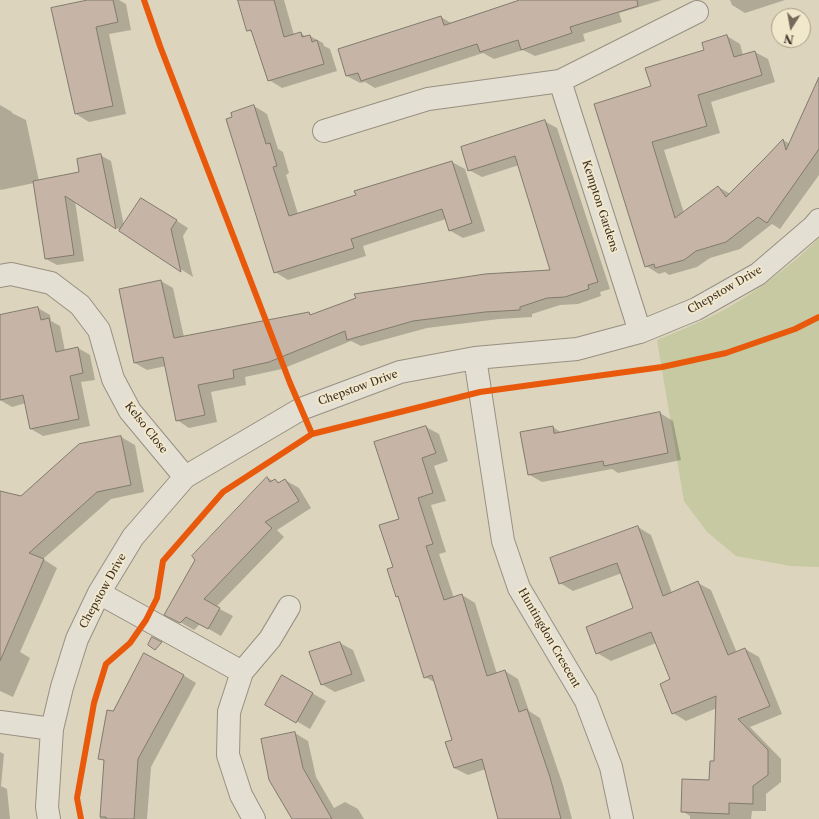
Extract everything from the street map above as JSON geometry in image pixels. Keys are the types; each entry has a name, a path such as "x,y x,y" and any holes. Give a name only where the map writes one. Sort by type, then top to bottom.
{"street":[{"path":"324,131 428,99 560,81 697,12"},
{"name":"Kempton Gardens","path":"560,81 640,332"},
{"name":"Chepstow Drive","path":"48,819 47,808 52,729 62,687 77,639 99,593 133,537 185,478 301,409 400,372 475,358 577,348 640,332 696,309 758,274 819,220"},
{"name":"Kelso Close","path":"0,276 11,274 51,283 80,304 99,330 113,379 130,411 185,478"},
{"name":"Huntingdon Crescent","path":"475,358 502,541 519,588 586,701 611,767 622,819"},
{"path":"99,593 242,672"},
{"path":"254,819 241,795 228,755 229,712 242,672 270,639 289,607"},
{"path":"0,722 52,729"}],"green space":[{"path":"819,238 819,567 791,566 736,556 707,532 684,501 657,340 708,318 752,293 781,272"}],"building":[{"path":"88,0 113,0 118,22 96,27 113,106 75,114 51,8"},
{"path":"238,0 274,0 284,37 301,32 302,37 310,35 312,42 317,40 324,64 268,81 251,30 247,31"},
{"path":"520,0 637,0 638,6 570,27 572,33 521,50 518,40 480,52 477,44 361,81 358,73 346,76 338,49 441,16 444,25"},
{"path":"727,35 734,57 755,51 762,75 698,95 707,126 652,142 675,218 718,186 726,197 783,139 786,150 819,77 819,149 767,223 758,217 726,242 696,251 684,260 655,268 654,264 645,267 594,104 651,86 645,68 704,50 702,43"},
{"path":"254,105 266,144 270,143 277,166 273,167 289,216 356,195 354,191 452,161 472,223 449,231 442,209 351,239 354,248 274,273 226,119 232,117 231,113"},
{"path":"545,120 598,282 588,285 589,289 565,297 547,298 520,307 520,310 485,312 413,321 347,340 345,331 269,362 233,370 234,378 198,385 205,415 176,421 163,357 134,363 119,289 161,280 174,338 309,312 310,315 356,298 354,294 485,274 550,270 515,156 468,171 461,147"},
{"path":"101,154 116,229 65,196 74,255 45,259 33,181 79,172 77,159"},
{"path":"141,198 177,220 171,229 181,272 119,231"},
{"path":"38,307 41,320 49,318 56,352 78,347 83,373 70,376 79,419 30,429 23,395 0,400 0,315"},
{"path":"660,412 668,453 604,466 603,461 528,475 520,432 553,426 554,433"},
{"path":"426,426 436,453 422,458 433,493 418,498 433,544 426,546 444,600 462,594 487,676 505,670 519,712 527,709 550,777 561,819 498,819 482,759 454,768 445,742 452,740 432,675 424,678 398,596 396,597 387,569 393,567 379,525 399,519 374,442"},
{"path":"121,436 131,485 97,492 29,553 44,559 0,661 0,491 21,496 79,444"},
{"path":"267,477 270,482 275,479 278,483 285,479 299,501 265,522 272,528 204,599 220,608 208,629 186,617 180,623 164,615 195,560 192,556"},
{"path":"638,526 663,596 698,581 728,655 745,648 770,706 738,719 768,750 768,775 753,786 753,804 729,803 729,814 681,812 682,779 709,780 710,761 714,761 716,696 672,714 660,684 670,679 651,632 596,654 586,627 633,608 617,563 559,584 550,558"},
{"path":"152,637 162,642 155,650 148,645"},
{"path":"340,642 352,674 321,685 309,652"},
{"path":"144,653 184,675 138,759 134,819 106,819 106,817 100,817 104,760 98,759 107,710 113,711"},
{"path":"282,675 313,693 296,723 265,705"},
{"path":"295,732 303,768 332,819 292,819 269,780 261,739"}],"cycle path":[{"path":"144,0 160,46 290,383 312,434"},
{"path":"81,819 77,798 94,703 106,664 130,643 146,620 157,598 163,561 223,492 312,434 480,392 662,367 726,353 795,329 819,317"}]}
